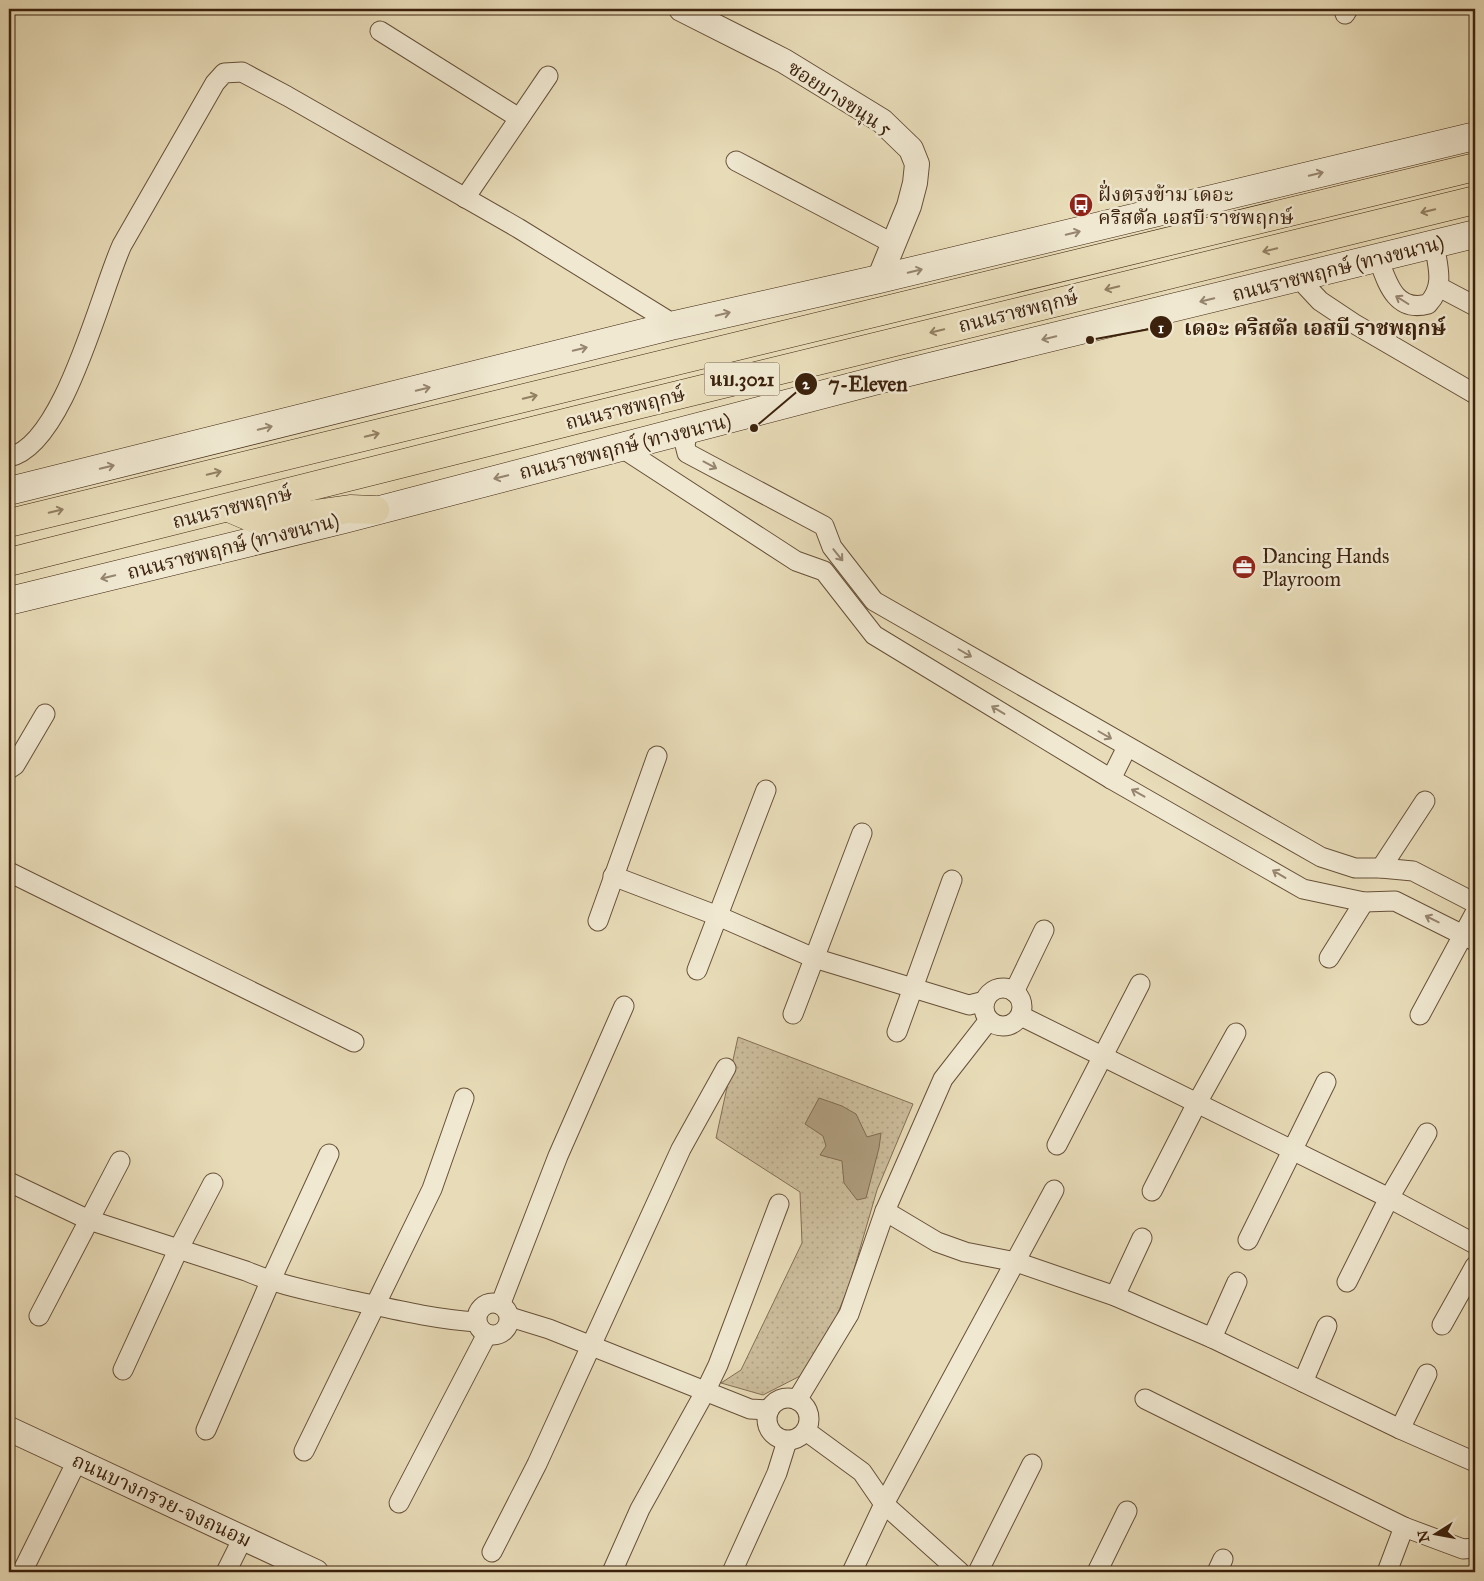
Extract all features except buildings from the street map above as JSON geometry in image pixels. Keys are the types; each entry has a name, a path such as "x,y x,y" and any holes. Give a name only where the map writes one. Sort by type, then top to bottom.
{"main road":[{"path":"9,491 675,325 879,279 1475,136"},
{"path":"1414,182 1475,153"},
{"name":"ถนนราชพฤกษ์","path":"9,523 1475,167"},
{"name":"ถนนราชพฤกษ์","path":"9,562 576,420 1475,200"},
{"name":"ถนนราชพฤกษ์ (ทางขนาน)","path":"9,601 345,519 901,374 1475,234"},
{"path":"229,508 255,519 279,519 350,509 375,510"}],"street":[{"name":"ซอยบางขนุน 5","path":"693,11 784,61 882,121 906,142 911,149 916,164 916,183 909,206 892,243 879,279"},
{"path":"380,31 519,118"},
{"path":"9,457 26,450 46,428 80,360 111,269 122,245 215,83 224,74 242,72 465,198 675,325"},
{"path":"465,198 548,76"},
{"path":"736,162 892,243"},
{"path":"1378,258 1389,287 1396,296 1412,306 1428,304 1439,287 1440,275 1434,244"},
{"path":"1302,276 1306,286 1320,301 1353,324 1475,394"},
{"path":"1439,287 1475,306"},
{"path":"688,431 685,444 687,453 824,526 832,547 874,601 1320,857 1355,868 1413,871 1475,903"},
{"path":"622,448 796,561 824,571 874,635 1111,778 1303,889 1364,902 1395,901 1469,938"},
{"path":"9,769 15,765 45,714"},
{"path":"1111,778 1127,747"},
{"path":"598,921 657,756"},
{"path":"697,970 766,790"},
{"path":"1381,868 1425,801"},
{"path":"793,1014 862,833"},
{"path":"9,872 354,1042"},
{"path":"613,876 718,916 814,958 969,1005 985,1001"},
{"path":"897,1032 952,880"},
{"path":"1330,958 1364,902"},
{"path":"1420,1015 1469,938 1475,913"},
{"path":"1014,992 1044,930"},
{"path":"1057,1145 1140,984"},
{"path":"998,989 1014,992 1021,1000 1021,1016 1012,1025 1006,1027 994,1024 989,1020 985,1011 985,1001 992,992 998,989"},
{"path":"9,1182 89,1220 246,1271 270,1282 375,1305 456,1320 482,1328 496,1335 506,1329 505,1310 558,1156 624,1006"},
{"path":"1021,1016 1389,1198 1475,1244"},
{"path":"797,1400 849,1314 885,1211 943,1079 989,1020"},
{"path":"1152,1192 1197,1102 1236,1033"},
{"path":"492,1552 537,1464 681,1149 726,1068"},
{"path":"1248,1240 1326,1082"},
{"path":"304,1451 432,1189 464,1098"},
{"path":"1347,1282 1389,1198 1427,1133"},
{"path":"206,1430 270,1282 329,1154"},
{"path":"39,1316 120,1161"},
{"path":"123,1370 178,1250 213,1183"},
{"path":"852,1572 884,1504 1054,1190"},
{"path":"612,1572 640,1509 706,1392 779,1204"},
{"path":"885,1211 937,1242 965,1252 1016,1262 1115,1296 1212,1338 1400,1429 1475,1462"},
{"path":"1115,1296 1142,1238"},
{"path":"1442,1325 1475,1266"},
{"path":"1212,1338 1237,1282"},
{"path":"399,1503 482,1328 479,1312 489,1303 591,1347 750,1409 769,1410"},
{"path":"1303,1382 1327,1326"},
{"path":"1400,1429 1427,1374"},
{"path":"791,1398 797,1400 804,1404 809,1417 806,1431 800,1437 787,1441 774,1435 767,1423 769,1410 778,1400 791,1398"},
{"path":"1145,1399 1404,1527 1463,1549 1475,1548"},
{"name":"ถนนบางกรวย-จงถนอม","path":"9,1429 78,1459 316,1572"},
{"path":"806,1431 862,1472 884,1504 960,1572"},
{"path":"732,1572 777,1473 787,1441"},
{"path":"22,1572 78,1459"},
{"path":"978,1572 1032,1464"},
{"path":"1097,1572 1127,1511"},
{"path":"1386,1572 1404,1527"},
{"path":"226,1572 243,1538"}],"shaded area":[{"path":"738,1037 913,1104 877,1190 850,1283 825,1345 808,1372 763,1395 721,1383 741,1370 802,1243 800,1192 716,1138"},
{"path":"819,1098 842,1106 856,1114 867,1137 881,1133 866,1198 857,1200 844,1183 842,1161 820,1155 826,1146 823,1136 805,1124"}],"place":[{"name":"ฝั่งตรงข้าม เดอะ คริสตัล เอสบี ราชพฤกษ์","path":"1081,205"},
{"name":"เดอะ คริสตัล เอสบี ราชพฤกษ์","path":"1090,340"},
{"name":"7-Eleven","path":"754,428"},
{"name":"Dancing Hands Playroom","path":"1244,567"}]}
